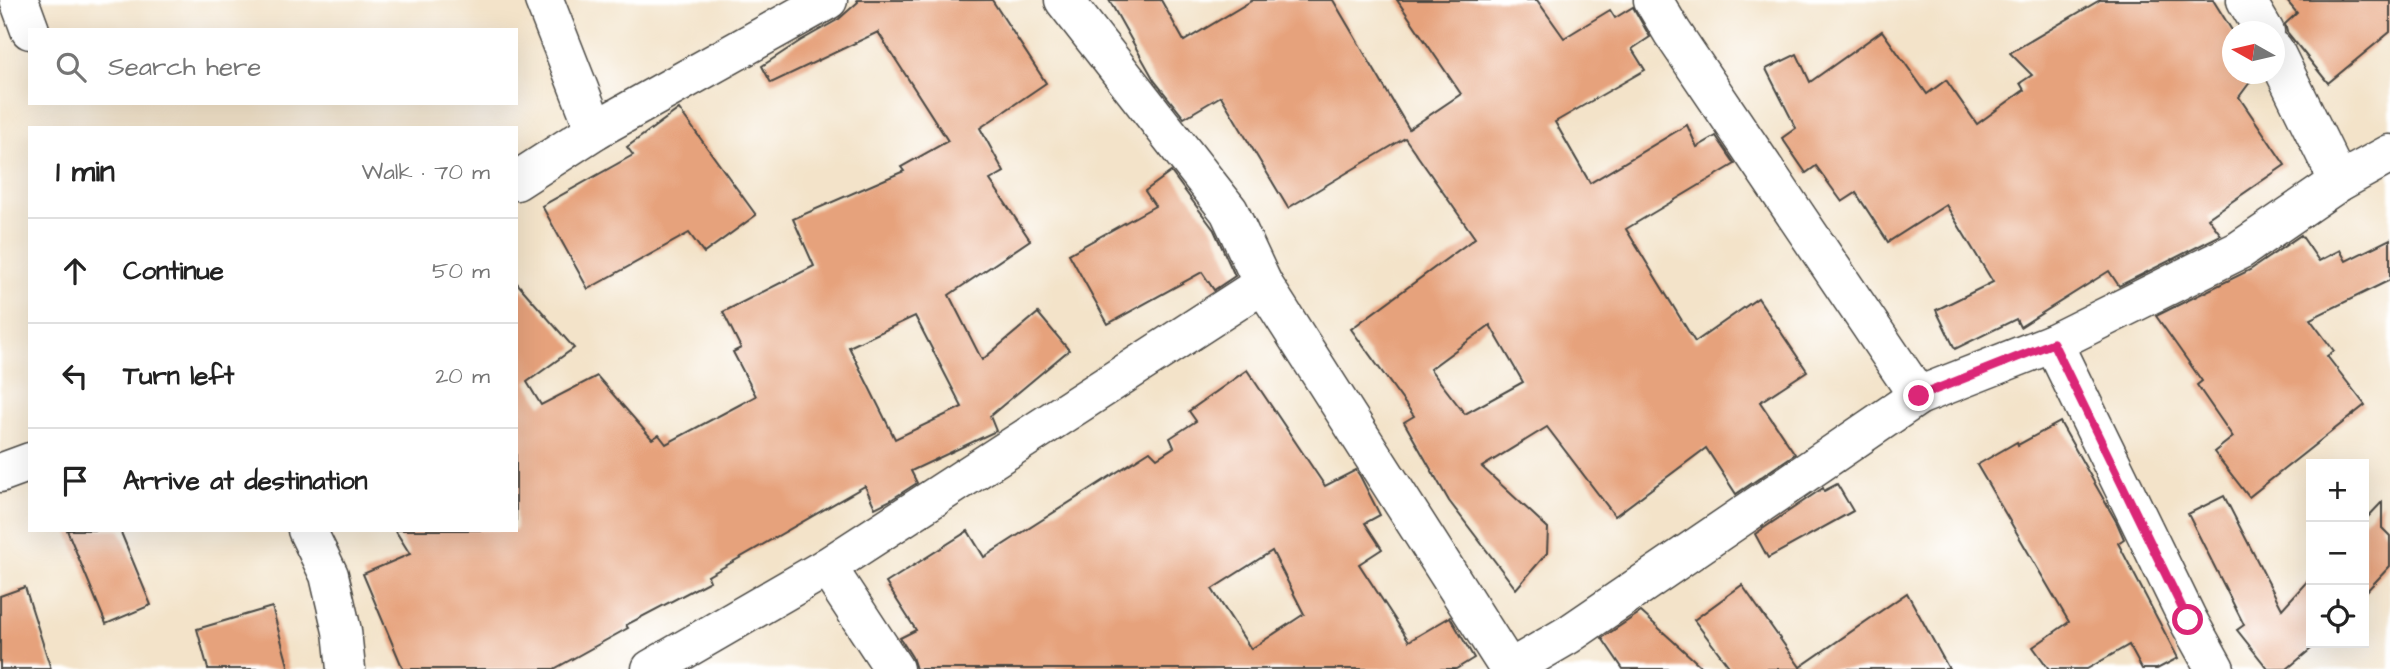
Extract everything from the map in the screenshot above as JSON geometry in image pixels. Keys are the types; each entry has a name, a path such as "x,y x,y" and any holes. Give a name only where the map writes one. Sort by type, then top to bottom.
{"street":[{"path":"19,0 29,28"},
{"path":"544,0 595,130"},
{"path":"518,180 595,130 828,0"},
{"path":"1064,0 1229,211 1263,284 1509,669 1568,635 1919,396 2053,343 2241,250 2339,182 2390,154"},
{"path":"1653,0 1919,396"},
{"path":"2246,0 2258,21"},
{"path":"2285,72 2339,182"},
{"path":"651,669 827,567 1263,284"},
{"path":"2053,343 2188,620 2216,669"},
{"path":"0,473 28,463"},
{"path":"308,532 329,575 342,631 346,669"},
{"path":"827,567 894,669"}],"building":[{"path":"857,0 992,0 1046,83 980,128 1004,172 990,180 1030,240 949,295 982,360 1038,313 1069,350 990,416 996,431 911,471 917,483 889,501 875,508 865,486 708,576 710,581 626,625 628,628 554,669 403,669 363,574 410,554 396,532 518,532 518,284 574,348 527,382 541,405 597,376 652,439 659,435 666,444 756,396 733,352 741,348 723,312 814,266 793,219 904,171 901,167 948,141 878,32 771,83 762,66 839,19 858,2","holes":["915,316 962,407 895,439 849,347"]},
{"path":"1109,0 1161,0 1184,41 1253,0 1333,0 1409,129 1461,94 1397,0 1537,0 1564,38 1610,10 1615,18 1633,7 1650,37 1632,49 1645,70 1555,122 1590,183 1687,125 1697,147 1716,136 1735,164 1626,229 1695,342 1758,298 1807,371 1760,402 1795,454 1736,494 1706,448 1615,516 1547,427 1482,467 1548,528 1547,553 1516,589 1449,501 1404,422 1414,416 1351,329 1475,238 1405,138 1288,208 1221,96 1184,118 1154,80","holes":["1490,325 1523,382 1465,414 1430,369"]},
{"path":"2100,0 2213,0 2226,21 2222,21 2222,84 2249,84 2239,97 2285,165 2208,218 2221,235 2119,286 2109,271 2020,327 2016,319 1955,349 1936,310 1993,282 1946,205 1888,242 1856,193 1842,202 1816,166 1806,173 1782,138 1796,128 1766,69 1797,54 1810,82 1882,31 1927,94 1946,80 1977,124 2024,90 2020,83 2032,75 2010,53"},
{"path":"2286,0 2390,0 2390,32 2328,83 2287,32 2285,24 2297,13"},
{"path":"679,109 756,215 704,253 689,233 588,289 542,206 633,155 627,147"},
{"path":"1171,172 1214,230 1235,276 1214,290 1202,272 1108,324 1069,254 1155,206 1145,191"},
{"path":"2301,235 2319,261 2340,250 2346,261 2390,239 2390,280 2310,319 2334,351 2327,356 2365,405 2249,497 2214,452 2233,437 2197,385 2202,381 2156,316 2250,270"},
{"path":"1247,370 1325,486 1356,470 1360,476 1380,515 1365,523 1382,549 1359,564 1409,641 1450,617 1474,658 1456,669 916,669 900,638 916,630 886,583 968,531 984,557 1150,451 1157,458 1174,447 1170,438 1196,421 1189,411","holes":["1272,551 1304,614 1251,649 1212,589"]},
{"path":"2060,422 2117,523 2124,539 2118,543 2178,658 2157,669 2142,669 2129,645 2087,669 2049,669 2033,647 2069,622 1977,465"},
{"path":"1837,484 1853,511 1768,558 1755,534 1823,488 1824,491"},
{"path":"2224,496 2282,609 2306,583 2306,648 2312,648 2287,669 2268,669 2237,630 2244,625 2188,514"},
{"path":"2382,502 2382,528 2390,536 2390,566 2369,589 2369,522 2369,516"},
{"path":"68,532 121,532 151,605 106,624"},
{"path":"1742,585 1800,667 1907,593 1949,669 1731,669 1694,620"},
{"path":"25,587 51,669 0,669 0,596"},
{"path":"272,607 289,669 208,669 197,629"},
{"path":"1641,612 1704,669 1623,669 1602,638"}],"route":[{"path":"1919,396 2053,343 2188,620"}]}
